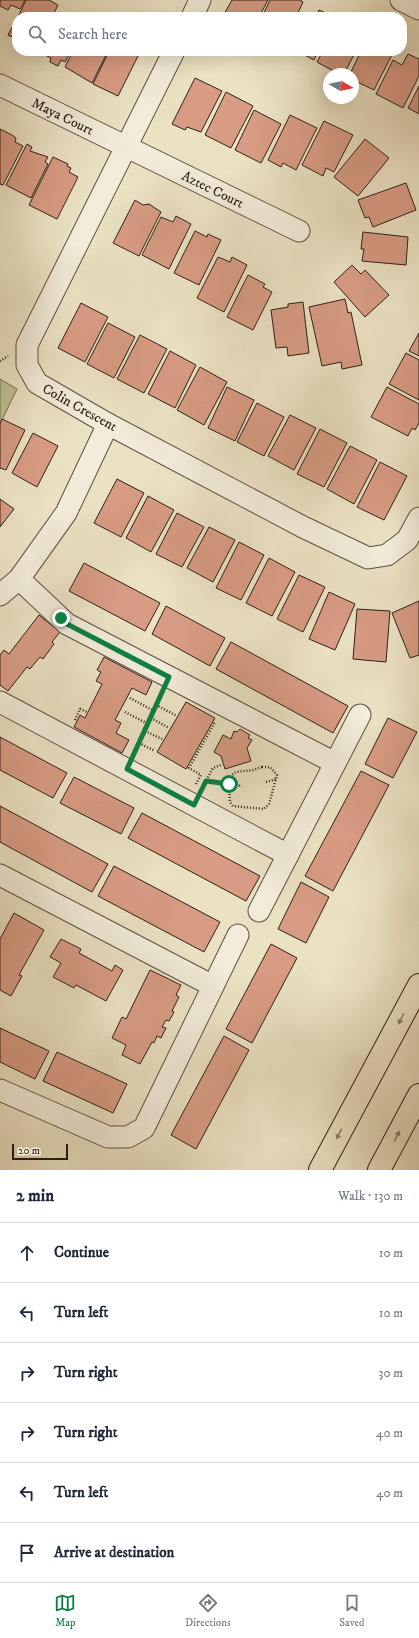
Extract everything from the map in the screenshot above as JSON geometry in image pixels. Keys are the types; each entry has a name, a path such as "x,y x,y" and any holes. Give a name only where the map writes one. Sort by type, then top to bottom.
{"highway":[{"path":"320,1170 419,985"},
{"path":"379,1170 419,1095"}],"street":[{"path":"194,12 200,0"},
{"path":"401,0 419,9"},
{"name":"Colin Crescent","path":"171,56 28,345 27,365 37,383 108,424 303,527 368,558 387,555 407,540 419,518"},
{"name":"Maya Court","path":"0,85 126,146"},
{"name":"Aztec Court","path":"126,146 299,231"},
{"path":"0,595 19,579 66,513 108,424"},
{"path":"19,579 67,624 335,764"},
{"path":"0,702 288,855"},
{"path":"259,911 360,715"},
{"path":"1,876 213,986"},
{"path":"0,1090 108,1137 128,1137 144,1128 238,935"}],"path":[{"path":"127,769 169,677"},
{"path":"130,698 154,711"},
{"path":"156,705 177,716"},
{"path":"125,712 148,724"},
{"path":"151,718 169,728"},
{"path":"190,803 200,775 189,768 215,721"},
{"path":"144,731 162,739"},
{"path":"139,743 155,751"},
{"path":"190,803 206,781 213,768 221,765"},
{"path":"262,767 270,767 277,775 269,804 264,809 233,806 230,802 229,784 232,775 236,772 253,770 262,767"},
{"path":"266,782 276,779"},
{"path":"206,781 242,786"}],"green space":[{"path":"0,379 17,389 0,424"}],"building":[{"path":"0,0 25,0 20,9 11,5 8,10 0,6"},
{"path":"26,0 49,0 58,5 54,12 20,12"},
{"path":"232,0 268,0 262,12 225,12"},
{"path":"270,0 300,0 303,2 298,12 264,12"},
{"path":"12,27 12,37 8,35"},
{"path":"408,54 419,59 419,76 403,108 376,94 393,60 402,65"},
{"path":"47,56 68,56 65,62 61,60 58,66 50,62 51,58"},
{"path":"70,56 106,56 92,83 65,67"},
{"path":"107,56 138,56 118,96 93,84"},
{"path":"306,56 316,56 314,60"},
{"path":"320,56 353,56 347,68 328,68 317,62"},
{"path":"359,56 391,56 374,90 359,83 359,68 353,68"},
{"path":"195,78 222,91 201,132 187,127 185,130 172,124"},
{"path":"419,86 419,114 408,108"},
{"path":"226,92 253,106 231,148 205,135"},
{"path":"254,110 281,124 261,163 235,150"},
{"path":"290,115 317,128 296,170 283,163 281,167 268,160"},
{"path":"324,121 353,135 334,172 326,168 323,176 302,165"},
{"path":"0,129 12,135 16,138 15,142 23,146 3,185 0,184"},
{"path":"365,139 389,158 358,196 334,177"},
{"path":"27,144 32,147 30,151 48,157 45,162 48,164 31,198 6,185"},
{"path":"53,157 68,164 67,166 71,168 69,172 78,177 57,219 29,205"},
{"path":"406,183 416,210 373,227 369,217 365,218 358,200"},
{"path":"135,200 143,205 149,204 161,212 139,256 113,243"},
{"path":"176,216 191,224 169,269 142,255 161,217 173,222"},
{"path":"195,231 207,237 208,234 221,240 199,285 174,273"},
{"path":"363,232 408,237 406,265 362,261 364,249 361,249"},
{"path":"218,257 230,262 232,257 247,265 224,312 197,298"},
{"path":"352,265 361,274 365,270 389,295 365,317 334,282"},
{"path":"248,275 265,284 263,287 272,292 253,330 227,317"},
{"path":"345,299 348,313 351,312 362,365 342,369 341,362 322,366 309,307"},
{"path":"303,302 309,353 288,356 287,347 276,348 271,310 288,307 288,304"},
{"path":"81,303 108,317 85,362 58,348"},
{"path":"108,323 135,337 114,378 87,364"},
{"path":"419,333 419,356 409,351"},
{"path":"140,335 167,349 144,393 117,379"},
{"path":"170,351 196,365 175,408 148,394"},
{"path":"406,353 419,360 419,400 389,384"},
{"path":"200,367 227,382 204,425 177,410"},
{"path":"227,387 254,400 235,441 208,428"},
{"path":"387,387 419,404 419,423 415,430 412,428 408,436 371,417"},
{"path":"257,403 284,417 264,456 237,442"},
{"path":"290,415 316,428 294,470 268,456"},
{"path":"2,419 25,430 6,470 0,468 0,424"},
{"path":"320,429 347,443 324,487 297,474"},
{"path":"33,433 58,446 37,487 12,473"},
{"path":"350,446 377,460 354,504 327,489"},
{"path":"380,462 407,476 384,520 357,507"},
{"path":"117,479 144,493 121,537 94,523"},
{"path":"148,496 174,510 151,552 126,538"},
{"path":"0,499 14,509 0,527"},
{"path":"177,513 204,527 182,567 156,554"},
{"path":"209,527 235,540 213,582 187,568"},
{"path":"239,542 264,555 241,600 216,588"},
{"path":"269,558 295,572 272,616 246,603"},
{"path":"84,563 160,603 145,631 69,591"},
{"path":"299,575 325,587 303,632 277,619"},
{"path":"329,592 355,604 335,650 309,639"},
{"path":"419,601 419,655 410,658 392,613"},
{"path":"166,606 225,638 210,666 152,634"},
{"path":"357,609 390,611 386,662 353,659"},
{"path":"39,615 60,632 52,642 54,644 43,659 40,657 30,669 27,667 8,691 0,685 0,655 4,650 9,654"},
{"path":"231,642 348,706 333,733 216,669"},
{"path":"104,657 152,682 146,695 132,688 115,720 121,723 116,733 129,740 122,753 74,727 80,715 85,718 102,684 96,681 101,672 97,670"},
{"path":"186,702 215,718 186,769 157,752"},
{"path":"388,718 417,732 393,778 365,764"},
{"path":"240,729 250,735 248,738 252,740 247,748 251,761 225,769 221,756 214,752 223,735 231,739 234,731 237,732"},
{"path":"0,737 67,773 53,798 0,770"},
{"path":"361,771 389,785 333,891 305,876"},
{"path":"74,777 134,808 121,834 60,803"},
{"path":"0,806 108,864 92,892 0,842"},
{"path":"142,813 260,876 246,901 128,838"},
{"path":"114,866 220,922 204,952 98,896"},
{"path":"301,882 329,897 306,943 278,929"},
{"path":"14,913 44,930 19,975 22,976 11,996 0,990 0,939"},
{"path":"61,939 81,949 79,953 112,971 115,965 123,970 106,1001 76,985 74,988 53,977 61,963 50,957"},
{"path":"271,944 297,958 252,1043 226,1029"},
{"path":"150,970 181,985 176,995 179,997 172,1011 174,1012 169,1021 166,1020 162,1027 166,1028 161,1038 157,1036 154,1043 152,1042 140,1064 122,1055 126,1045 112,1038 122,1017 126,1019"},
{"path":"0,1028 49,1051 35,1079 0,1062"},
{"path":"224,1036 249,1050 196,1149 171,1135"},
{"path":"57,1052 127,1084 113,1113 43,1081"}],"route":[{"path":"61,618 67,624 169,677 127,769 194,805 206,781 229,784"}]}
